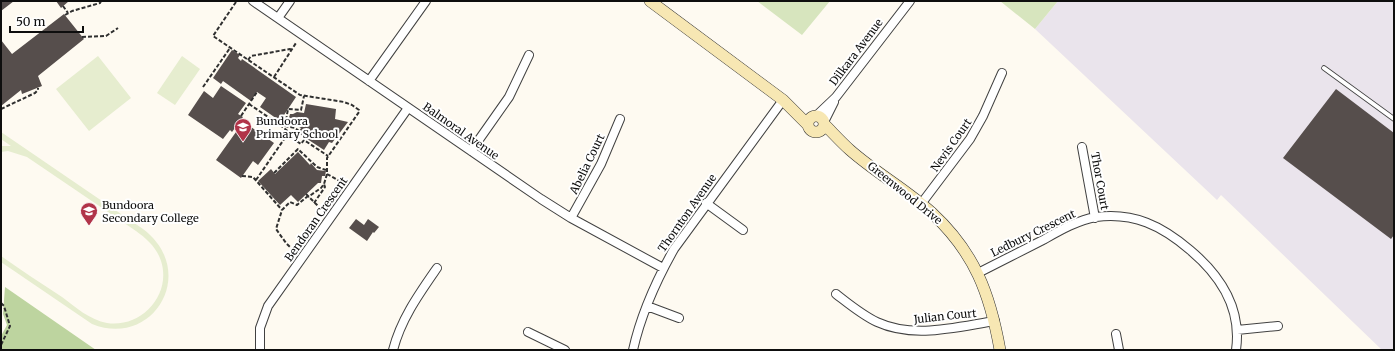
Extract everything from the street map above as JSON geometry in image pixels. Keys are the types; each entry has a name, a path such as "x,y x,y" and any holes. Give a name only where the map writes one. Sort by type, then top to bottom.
{"street":[{"name":"Balmoral Avenue","path":"253,1 541,200 663,268"},
{"path":"278,18 290,1"},
{"path":"369,81 426,1"},
{"name":"Greenwood Drive","path":"650,1 783,100 817,123 932,213 951,233 967,254 978,273 995,320 1000,350"},
{"name":"Dilkara Avenue","path":"817,123 910,1"},
{"path":"471,151 508,96 529,55"},
{"name":"Nevis Court","path":"922,204 974,133 1002,73"},
{"name":"Thornton Avenue","path":"633,350 647,306 663,268 683,234 783,100"},
{"name":"Bendoran Crescent","path":"260,350 260,328 268,306 408,108"},
{"name":"Abelia Court","path":"571,218 600,164 620,119"},
{"name":"Thor Court","path":"1082,148 1095,218"},
{"path":"706,203 743,230"},
{"name":"Ledbury Crescent","path":"978,273 1066,228 1095,218 1121,217 1136,219 1161,228 1180,241 1218,278 1231,301 1237,330 1236,350"},
{"path":"393,350 409,310 437,268"},
{"name":"Julian Court","path":"836,294 866,317 886,326 901,329 918,331 929,330 995,320"},
{"path":"647,306 678,318"},
{"path":"1237,330 1278,326"},
{"path":"528,332 565,350"},
{"path":"1116,334 1119,350"}],"lane":[{"path":"1324,68 1394,119"}],"path":[{"path":"65,16 68,12 100,3 101,1"},
{"path":"236,2 213,36 304,96 344,102 359,110 328,156 326,162 327,174 324,184 325,187 314,203"},
{"path":"63,6 68,12"},
{"path":"82,37 106,36 118,28"},
{"path":"274,77 296,43"},
{"path":"203,87 230,48"},
{"path":"248,60 251,56 290,49 292,51"},
{"path":"2,108 35,93 38,88"},
{"path":"241,116 257,92"},
{"path":"285,126 288,109 301,110 304,96"},
{"path":"248,104 289,132 256,180"},
{"path":"239,134 248,121"},
{"path":"280,125 299,130"},
{"path":"287,135 301,144 304,140 328,156"},
{"path":"274,173 298,149 317,167 327,170"},
{"path":"327,174 343,183"},
{"path":"242,176 253,177 282,210"},
{"path":"294,251 276,229 282,210 290,202 297,205 307,196 321,188 324,184"},
{"path":"307,196 323,211"},
{"path":"1,303 4,306 10,326 1,345"}],"shaded area":[{"path":"1058,1 1394,1 1394,350 1382,350 1221,195 1217,200 1035,29"}],"green space":[{"path":"757,1 830,1 802,35"},
{"path":"1000,1 1058,1 1035,29"},
{"path":"98,56 131,98 89,131 56,89"},
{"path":"182,56 200,69 175,105 157,93"},
{"path":"1,132 143,229 159,246 167,265 168,284 162,302 150,316 134,326 114,329 92,324 1,262 1,256 83,313 107,323 120,323 142,315 151,307 158,297 162,286 163,274 161,261 157,252 148,241 136,231 27,157 8,151 1,152 1,146 11,146 1,139"},
{"path":"5,287 96,350 1,350 1,336 7,325 3,314"}],"building":[{"path":"1,1 14,1 1,11"},
{"path":"56,1 69,1 61,8"},
{"path":"64,14 84,39 38,76 42,86 22,94 21,90 1,106 1,40 12,54"},
{"path":"232,50 240,55 238,58 241,61 242,59 296,97 280,121 260,107 266,98 257,92 251,101 223,81 221,84 213,78"},
{"path":"221,86 246,103 238,114 243,117 232,132 230,130 223,139 188,115 204,91 213,98"},
{"path":"1336,89 1394,133 1394,235 1391,239 1283,158"},
{"path":"306,104 336,109 335,119 348,122 332,143 329,142 324,150 298,133 301,128 288,121 290,114 297,112 304,113"},
{"path":"251,127 274,143 258,165 253,161 241,178 216,160 236,132 243,137"},
{"path":"298,152 317,170 326,171 325,176 322,176 321,183 318,183 298,202 291,195 280,205 258,181 271,169 275,174"},
{"path":"356,219 364,225 368,219 379,227 374,233 373,232 367,241 349,228"}],"place":[{"name":"Bundoora Primary School","path":"243,142"},
{"name":"Bundoora Secondary College","path":"89,226"}]}
